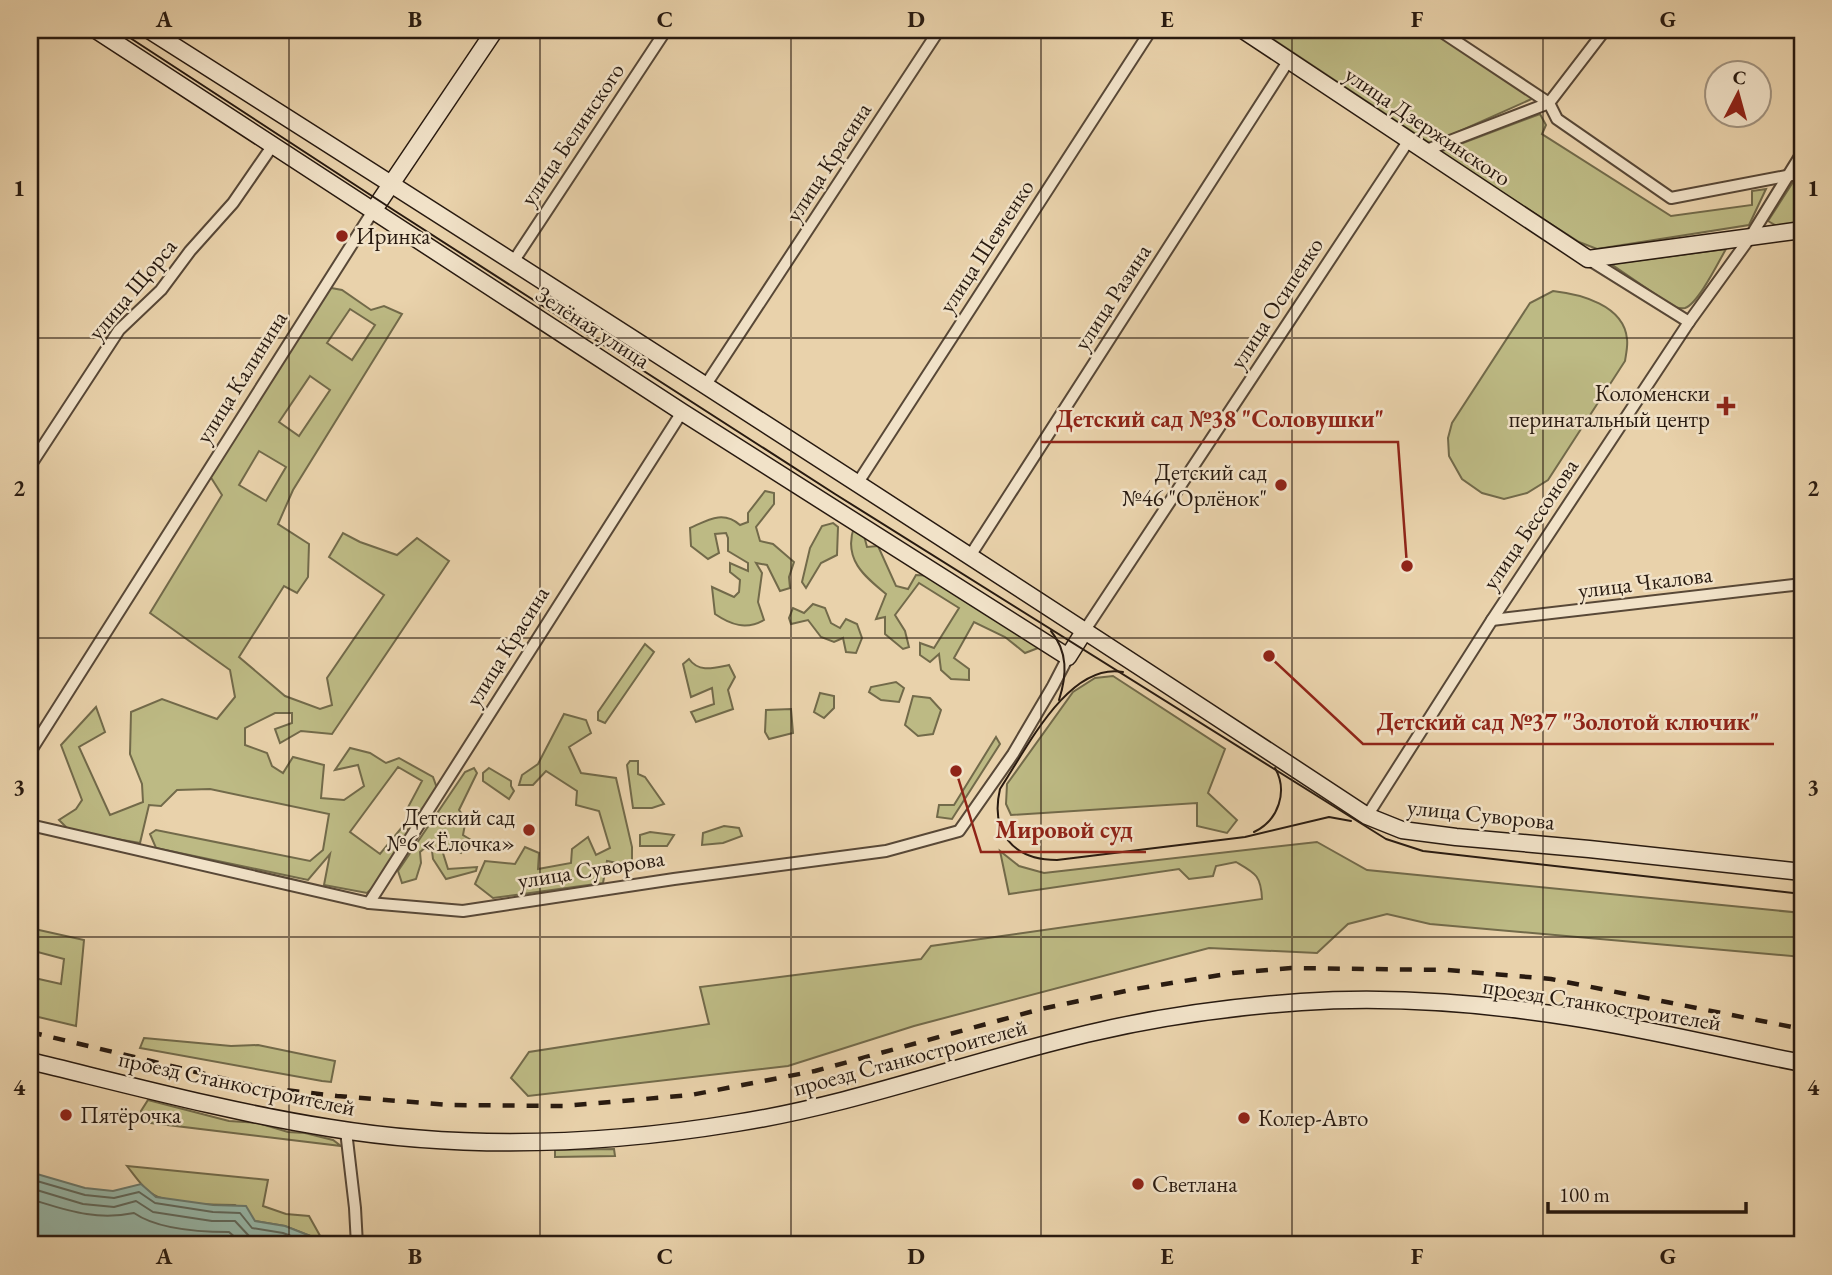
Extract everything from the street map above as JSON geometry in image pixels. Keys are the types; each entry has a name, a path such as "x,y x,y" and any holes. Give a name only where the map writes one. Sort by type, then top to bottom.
{"street":[{"path":"30,38 35,30"},
{"name":"Зелёная улица","path":"96,30 682,412 1068,657"},
{"name":"Зелёная улица","path":"149,30 392,183 1086,630"},
{"name":"улица Калинина","path":"30,752 373,211 495,30"},
{"name":"улица Белинского","path":"513,262 666,30"},
{"name":"улица Красина","path":"705,386 939,30"},
{"name":"улица Шевченко","path":"857,484 1151,30"},
{"name":"улица Дзержинского","path":"1243,30 1588,259 1689,322"},
{"path":"1439,30 1549,103 1557,119 1671,198 1802,173"},
{"path":"1424,151 1549,103 1605,30"},
{"name":"улица Разина","path":"970,556 1289,60"},
{"name":"улица Осипенко","path":"1086,630 1409,140"},
{"name":"улица Щорса","path":"30,466 120,330 161,290 190,251 233,203 273,145"},
{"name":"улица Бессонова","path":"1367,816 1492,620 1689,322 1749,239 1802,153"},
{"path":"1588,259 1802,230"},
{"name":"улица Красина","path":"369,903 682,412"},
{"name":"улица Чкалова","path":"1492,620 1802,584"},
{"path":"1068,657 1086,630"},
{"name":"улица Суворова","path":"1086,630 1367,816 1402,830 1802,872"},
{"name":"улица Суворова","path":"30,825 369,903 463,911 886,851 959,831 1013,754 1068,657"},
{"name":"проезд Станкостроителей","path":"30,1061 279,1119 346,1130 428,1139 550,1142 624,1137 737,1123 816,1107 1090,1033 1166,1017 1240,1007 1337,1001 1435,1002 1573,1017 1802,1063"},
{"path":"346,1130 352,1169 357,1245"}],"shaded area":[{"path":"1259,30 1434,30 1536,97 1431,144"},
{"path":"1540,114 1546,125 1542,134 1671,216 1752,205 1752,191 1766,189 1749,225 1597,249 1579,242 1439,152"},
{"path":"1798,178 1802,184 1802,226 1782,229 1768,221"},
{"path":"1726,249 1702,291 1684,308 1674,307 1611,264"},
{"path":"326,287 342,290 371,310 384,306 402,314 293,490 278,524 309,544 308,577 297,593 284,586 239,657 285,696 320,709 332,705 327,678 384,595 329,557 343,533 397,555 417,538 449,561 332,734 301,731 280,743 275,729 292,723 292,713 275,713 245,728 245,745 267,753 272,766 283,773 293,757 324,765 321,798 344,800 364,786 358,765 335,770 350,748 370,753 386,763 399,758 433,777 438,791 413,819 406,811 422,781 398,767 350,832 380,854 403,826 410,832 384,877 367,893 324,885 330,854 308,880 156,848 150,834 156,830 310,861 323,850 329,814 210,789 177,790 161,806 149,805 140,843 70,831 59,820 76,809 82,800 61,745 96,707 105,732 79,747 110,815 143,802 142,784 130,754 131,712 162,699 217,719 235,697 230,670 150,613 222,495 210,476","holes":["350,309 375,325 352,360 327,343","310,376 330,390 299,436 279,422","259,451 286,467 266,501 239,485"]},
{"path":"1553,291 1599,303 1618,318 1627,339 1625,361 1548,480 1527,493 1504,499 1482,493 1462,479 1449,456 1448,438 1452,423 1530,303"},
{"path":"765,491 774,493 774,504 756,527 760,541 773,544 794,562 789,577 790,588 780,591 767,565 756,563 762,573 758,602 764,620 751,625 739,625 715,614 712,587 734,597 739,592 740,580 730,572 730,563 748,571 748,563 728,551 726,533 715,534 719,553 708,559 691,546 690,528 721,517 734,520 740,525 748,522 748,513"},
{"path":"833,523 838,527 837,555 821,563 806,588 802,582 810,548 822,526"},
{"path":"854,527 862,528 867,547 878,546 896,586 908,589 916,575 933,576 1046,645 1025,653 1005,637 974,622 954,658 969,669 969,680 951,679 941,670 939,654 930,662 920,655 920,643 934,648 959,608 919,583 895,615 905,631 909,647 903,649 885,634 885,617 876,619 886,594 863,573 853,558 851,538"},
{"path":"813,604 825,608 831,623 840,628 846,619 857,624 862,638 856,653 846,652 843,638 834,642 821,637 808,620 791,624 789,618 793,608 804,613"},
{"path":"645,644 654,652 605,723 598,720 598,712"},
{"path":"689,659 702,668 729,665 735,677 728,690 733,709 696,722 691,712 714,704 712,688 691,697 683,664"},
{"path":"1113,676 1225,749 1208,793 1237,820 1227,833 1197,826 1197,803 1011,815 1006,804 1007,784 1073,692 1095,678"},
{"path":"896,682 904,688 899,702 881,700 869,692 871,687"},
{"path":"820,693 834,696 834,708 824,718 814,712"},
{"path":"913,696 930,698 941,710 933,734 918,736 905,725"},
{"path":"791,709 793,733 769,739 765,732 766,710"},
{"path":"564,714 586,720 591,733 569,747 581,773 616,778 632,847 632,866 607,861 603,883 493,898 475,884 485,861 515,864 525,847 539,853 538,869 571,863 572,849 588,837 596,855 610,848 599,811 576,805 577,791 546,771 533,785 519,785 522,775 538,764"},
{"path":"996,737 1000,744 952,819 937,817 939,805 954,805"},
{"path":"630,761 638,761 638,774 645,777 664,804 652,808 633,808 627,765"},
{"path":"474,768 477,773 459,810 466,819 463,835 471,840 461,853 449,848 443,853 448,869 477,867 476,871 446,879 433,859 431,843 420,852 421,863 416,879 402,883 398,871 465,772"},
{"path":"489,768 511,781 514,791 509,799 483,781 483,773"},
{"path":"724,826 739,828 742,836 723,843 702,845 703,833"},
{"path":"650,832 674,835 667,846 640,846 640,835"},
{"path":"1317,842 1367,870 1802,913 1802,957 1430,924 1387,914 1348,924 1317,953 1209,948 914,1026 788,1066 528,1096 511,1078 529,1052 709,1024 700,987 921,959 931,946 1262,899 1256,876 1236,862 1216,866 1213,876 1189,879 1179,869 1009,894 1000,851 1019,866 1044,873"},
{"path":"30,928 84,940 76,1026 30,1015 30,977 61,984 64,959 30,950"},
{"path":"144,1038 231,1046 258,1045 335,1061 331,1082 322,1081 140,1048"},
{"path":"148,1100 229,1121 258,1123 288,1132 305,1133 333,1140 341,1146 143,1122 141,1111"},
{"path":"614,1149 615,1156 555,1157 555,1150"},
{"path":"127,1166 268,1180 263,1206 286,1214 309,1216 323,1241 285,1226 255,1221 235,1205 185,1203 158,1197 145,1188"}],"water":[{"path":"30,1172 85,1188 113,1191 141,1184 156,1197 213,1205 246,1206 255,1221 285,1226 323,1241 323,1245 30,1245"}],"tram line":[{"path":"118,30 835,494 1386,839 1423,851 1802,894"},
{"path":"1051,631 1063,655 1064,682 1059,700"},
{"path":"1123,672 1103,673 1084,681 1067,694 1036,732 1000,789 998,804 1002,830 1008,841 1017,849 1042,859 1057,860 1245,837 1329,817 1351,821"},
{"path":"1254,832 1270,820 1279,804 1281,786 1275,768"}],"railway":[{"path":"30,1032 259,1087 449,1105 564,1106 691,1095 815,1071 1041,1009 1135,989 1233,973 1291,968 1447,970 1551,979 1802,1029"}],"place":[{"name":"Иринка","path":"342,236"},
{"name":"Коломенски перинатальный центр","path":"1726,406"},
{"name":"Детский сад №46 \"Орлёнок\"","path":"1281,485"},
{"name":"Детский сад №38 \"Соловушки\"","path":"1407,566"},
{"name":"Детский сад №37 \"Золотой ключик\"","path":"1269,656"},
{"name":"Мировой суд","path":"956,771"},
{"name":"Детский сад №6 «Ёлочка»","path":"529,830"},
{"name":"Пятёрочка","path":"66,1115"},
{"name":"Колер-Авто","path":"1244,1118"},
{"name":"Светлана","path":"1138,1184"}]}
